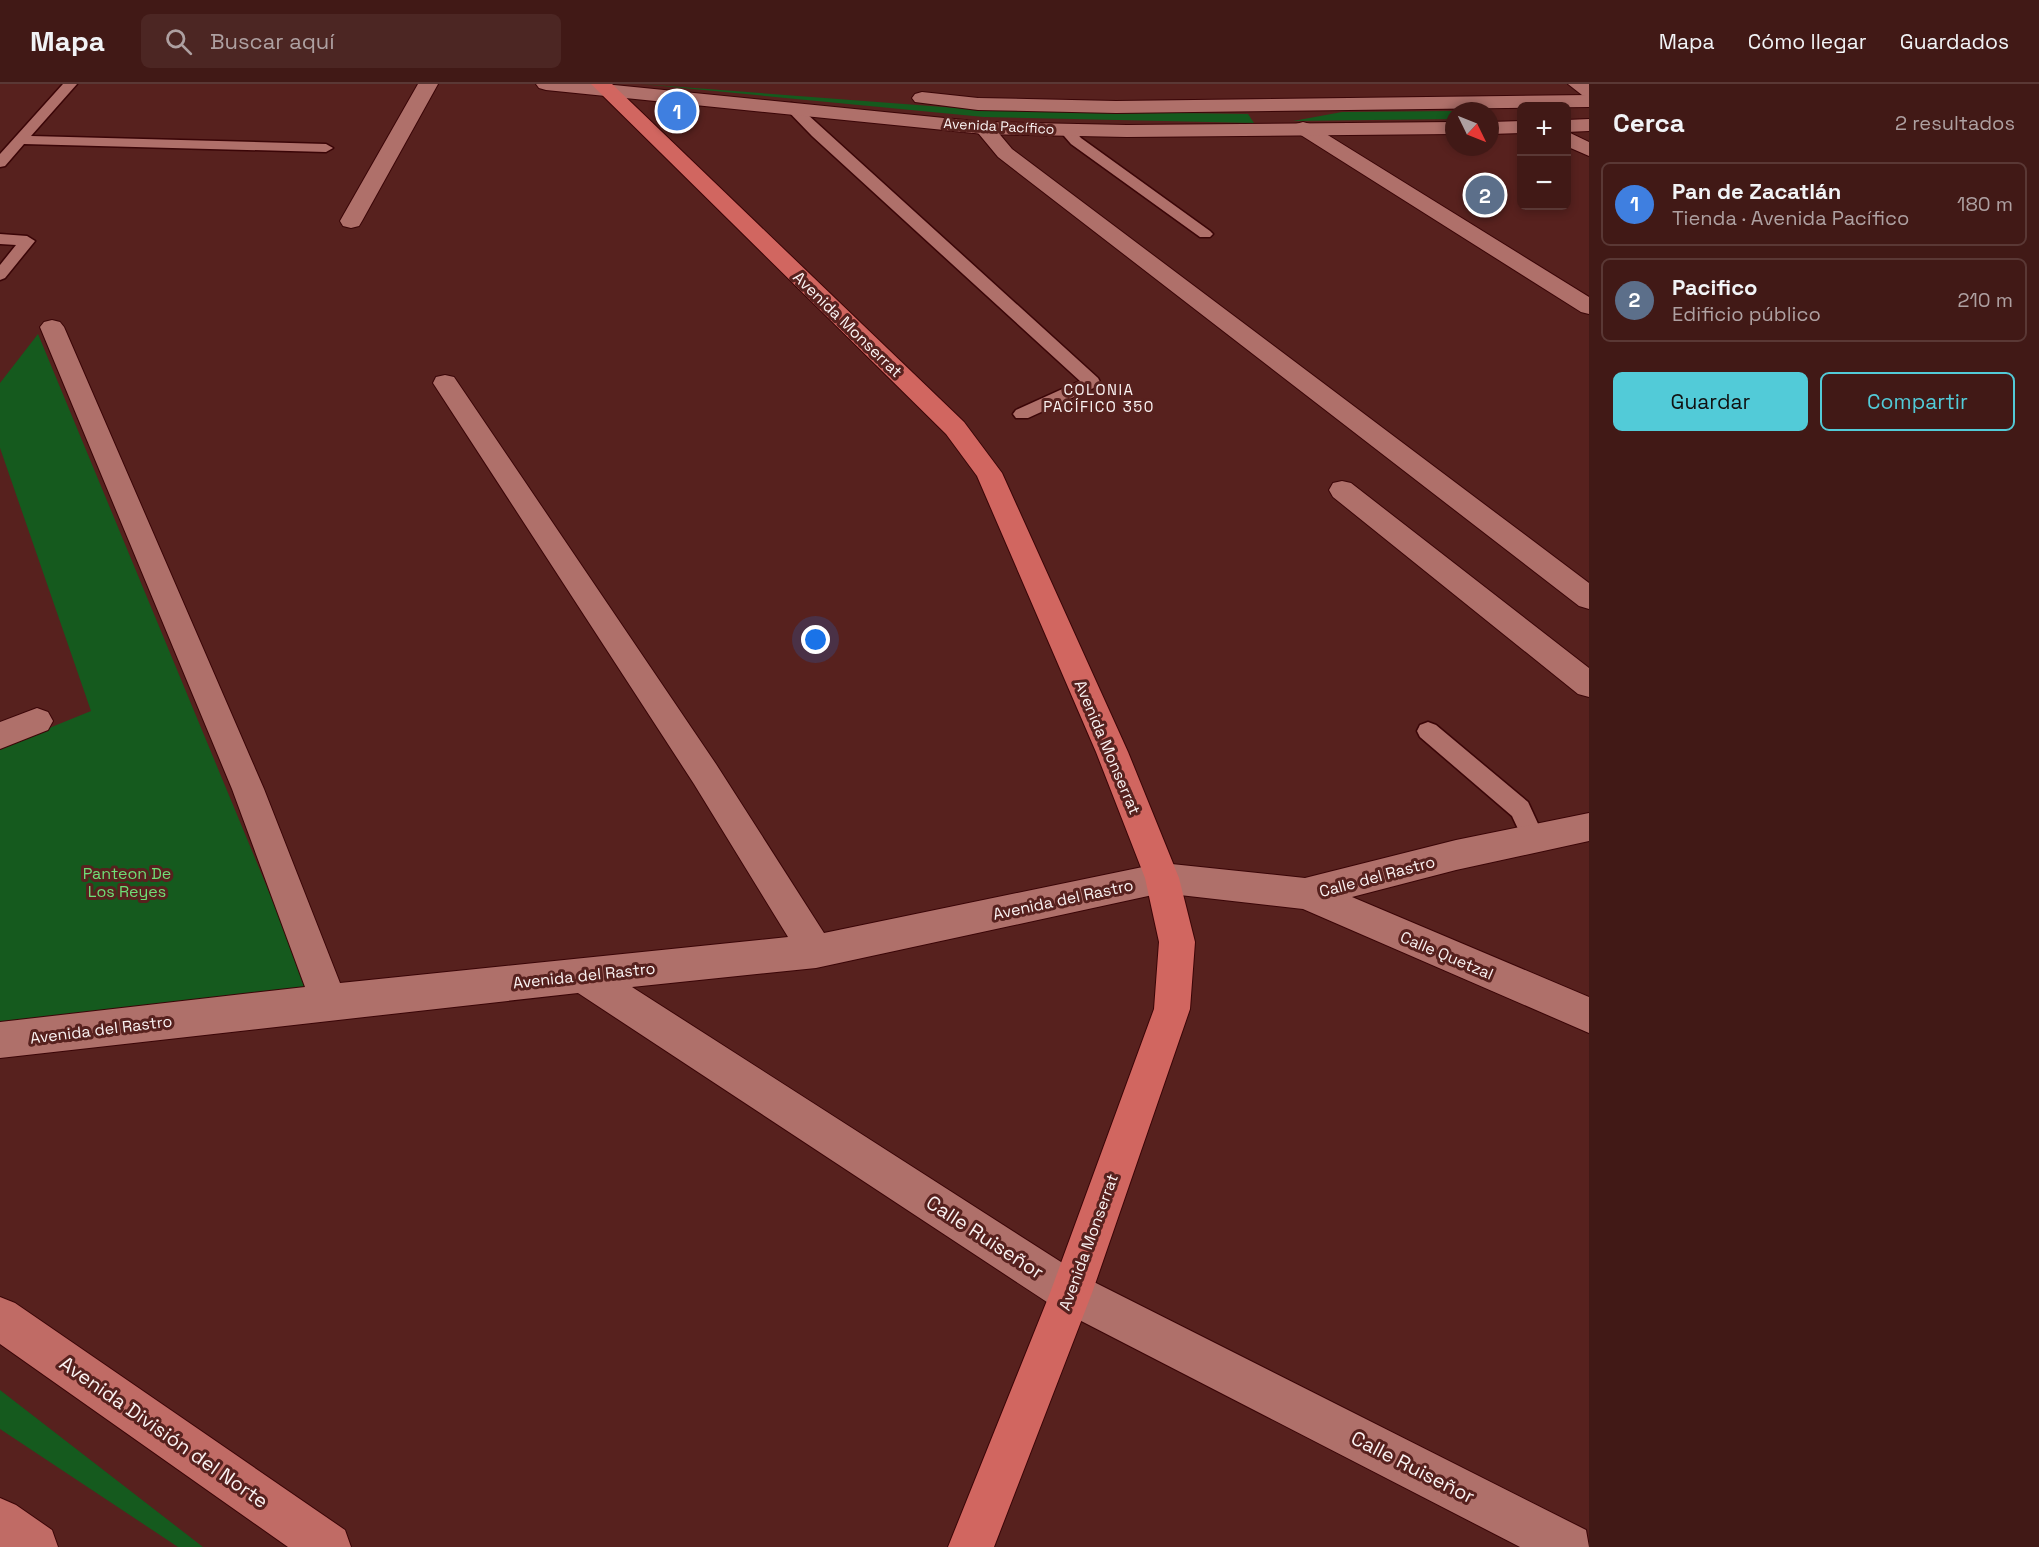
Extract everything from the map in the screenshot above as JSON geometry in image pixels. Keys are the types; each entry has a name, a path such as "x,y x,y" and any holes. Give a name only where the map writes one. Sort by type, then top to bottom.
{"main road":[{"name":"Avenida Monserrat","path":"604,87 955,428 989,473 1112,752 1162,878 1177,942 1172,1009 1071,1293 971,1547"},
{"name":"Avenida División del Norte","path":"0,1318 328,1547"},
{"path":"0,1521 35,1547"}],"street":[{"path":"351,221 428,84"},
{"name":"Avenida Pacífico","path":"546,84 604,87 984,128 1445,129"},
{"path":"1578,84 1589,92"},
{"name":"Avenida Pacífico","path":"899,96 978,104 1272,106 1589,101"},
{"path":"1272,106 1280,128"},
{"path":"1571,126 1589,125"},
{"path":"1499,128 1517,127"},
{"path":"984,128 1005,153 1589,598"},
{"path":"1303,128 1589,307"},
{"path":"1571,140 1589,150"},
{"path":"52,327 248,789 329,1002"},
{"path":"445,383 705,774 816,951"},
{"path":"1342,490 1589,685"},
{"path":"0,736 37,721"},
{"name":"Calle del Rastro","path":"1162,878 1305,894 1456,855 1589,827"},
{"name":"Avenida del Rastro","path":"0,1040 329,1002 816,951 1162,878"},
{"name":"Calle Quetzal","path":"1305,894 1589,1015"},
{"name":"Calle Ruiseñor","path":"582,975 1071,1293 1569,1547"}],"lane":[{"path":"0,163 70,84"},
{"path":"791,107 1092,382 1023,414"},
{"path":"1065,129 1076,141 1204,234"},
{"path":"21,140 326,148"},
{"path":"0,239 27,241 0,274"},
{"path":"1428,731 1520,809 1534,839"}],"green space":[{"path":"641,84 983,110 1248,114 1254,123 984,117"},
{"path":"1445,111 1445,119 1293,121 1342,112"},
{"name":"Panteon De Los Reyes","path":"38,334 310,991 0,1026 0,748 91,711 0,448 0,383"},
{"path":"0,1390 203,1547 178,1547 0,1429"}],"place":[{"name":"Pan de Zacatlán","path":"677,111"},
{"name":"Pacifico","path":"1485,195"}],"district":[{"name":"COLONIA PACÍFICO 350","path":"1099,398"}]}
